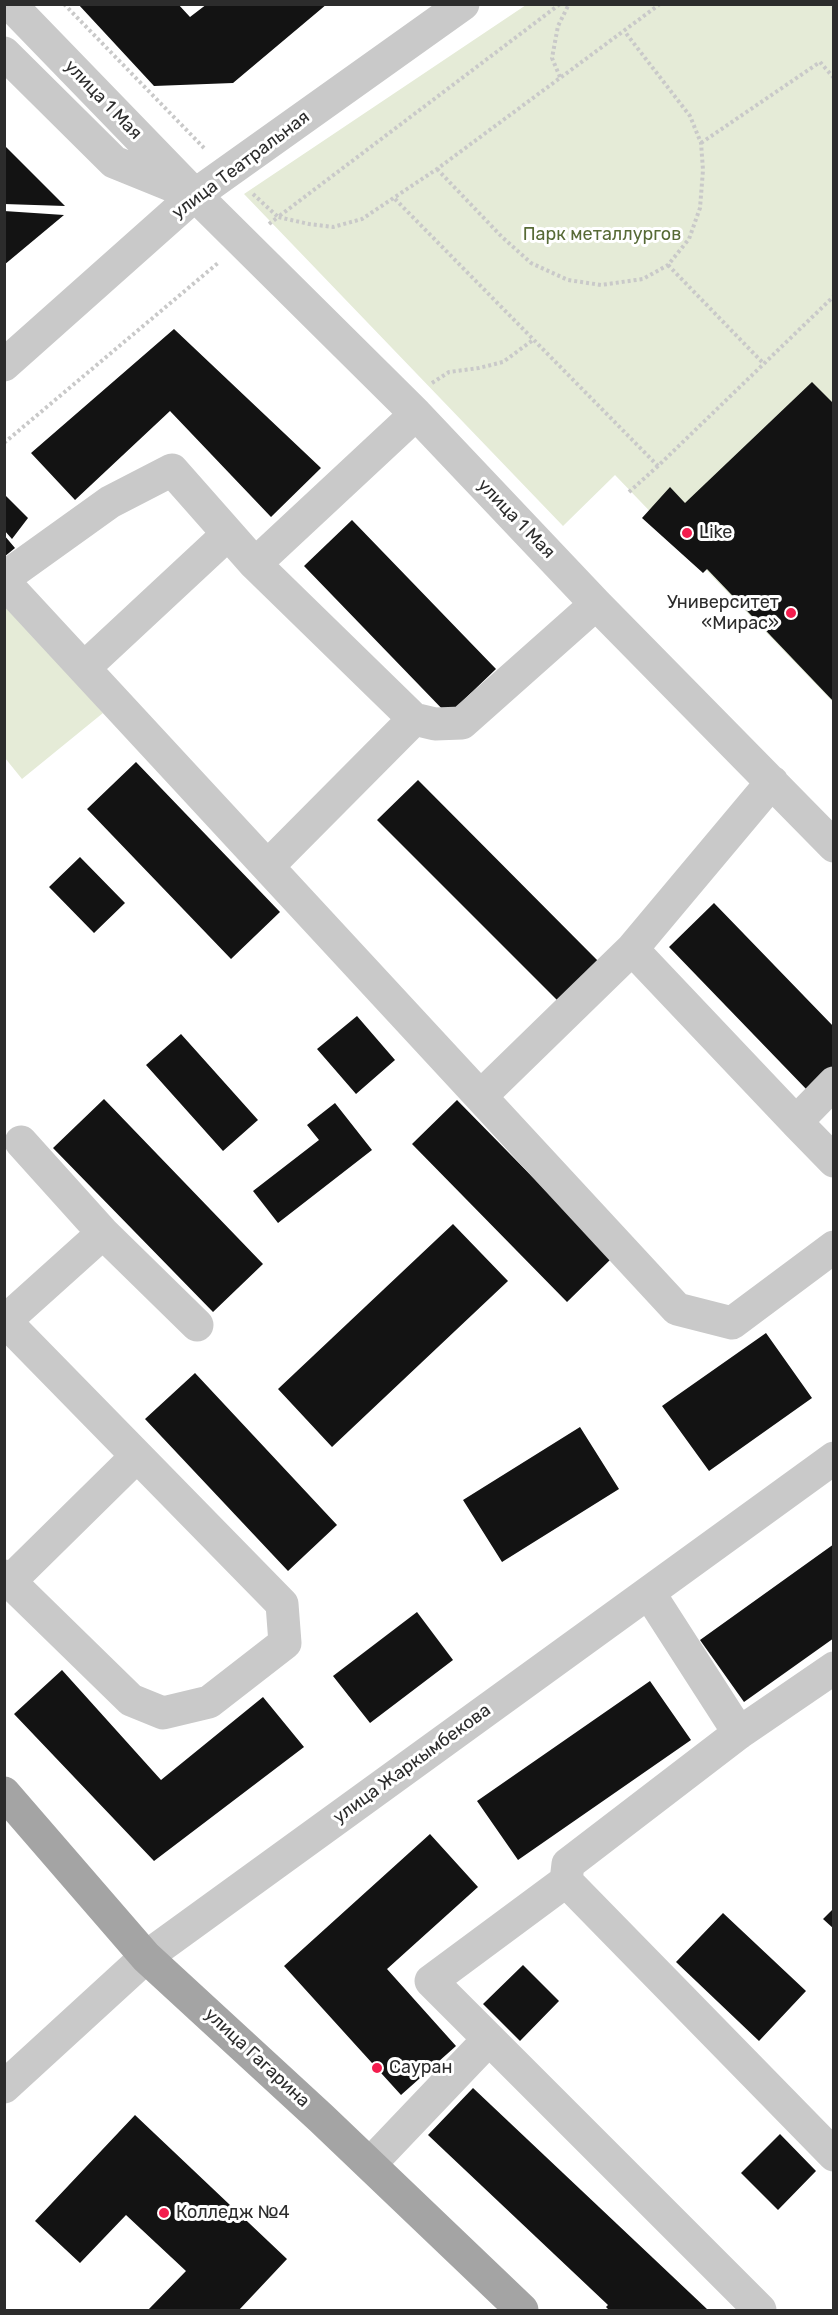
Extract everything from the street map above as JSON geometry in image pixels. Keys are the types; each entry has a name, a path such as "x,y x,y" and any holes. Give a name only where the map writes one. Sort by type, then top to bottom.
{"main road":[{"name":"улица Гагарина","path":"4,1793 146,1957 522,2310"}],"street":[{"name":"улица 1 Мая","path":"10,4 242,242 421,400 596,604 834,846"},
{"name":"улица Театральная","path":"4,365 195,195 463,4"},
{"name":"улица 1 Мая","path":"4,53 114,162 195,195"},
{"path":"255,564 421,400"},
{"path":"596,604 462,723 435,724 414,719 255,564 172,470 110,502 4,580 677,1309 732,1323 834,1247"},
{"path":"84,668 228,534"},
{"path":"268,866 414,719"},
{"path":"480,1096 632,949 772,782"},
{"path":"632,949 834,1161"},
{"path":"796,1122 834,1083"},
{"path":"21,1142 103,1233 197,1325"},
{"path":"103,1233 5,1321 282,1604 285,1642 209,1702 163,1713 131,1700 7,1578 137,1456"},
{"name":"улица Жаркымбекова","path":"4,2087 146,1957 834,1458"},
{"path":"649,1593 739,1733"},
{"path":"760,2310 431,1981 566,1881 568,1864 739,1733 834,1668"},
{"path":"566,1881 834,2155"},
{"path":"369,2164 489,2039"}],"path":[{"path":"560,77 552,57 558,26 569,4"},
{"path":"4,443 242,242 278,217 333,227 362,219 437,169 660,4"},
{"path":"437,169 502,237 531,263 568,280 601,285 643,279 668,265 689,239 700,208 703,170 701,143 690,116 625,32"},
{"path":"701,143 820,62 834,78"},
{"path":"395,199 658,466"},
{"path":"668,265 764,364"},
{"path":"629,492 834,296"},
{"path":"421,400 449,372 503,362 534,340"}],"green space":[{"name":"Парк металлургов","path":"526,5 833,5 833,702 615,475 563,526 244,194"},
{"path":"4,602 103,713 22,779 5,758"}],"building":[{"path":"78,4 178,4 190,17 207,4 327,4 233,83 154,86"},
{"path":"4,145 65,206 4,204"},
{"path":"4,211 64,215 4,265"},
{"path":"174,329 321,468 271,517 170,411 75,500 31,453"},
{"name":"Университет «Мирас»","path":"812,382 834,404 834,702 707,569 703,573 642,518 670,487 685,503"},
{"path":"4,494 28,518 12,539 4,530"},
{"path":"352,520 496,669 448,715 304,566"},
{"path":"4,535 15,548 4,557"},
{"path":"136,762 280,912 231,959 87,809"},
{"path":"418,780 601,964 561,1004 377,820"},
{"path":"80,857 125,903 94,933 49,887"},
{"path":"714,903 834,1027 834,1069 809,1092 669,947"},
{"path":"357,1016 395,1060 356,1094 317,1049"},
{"path":"181,1034 258,1120 223,1151 146,1065"},
{"path":"104,1099 263,1264 213,1312 53,1148"},
{"path":"457,1100 612,1258 567,1302 412,1144"},
{"path":"335,1103 372,1150 278,1223 253,1191 319,1140 307,1125"},
{"path":"453,1224 508,1281 332,1447 278,1389"},
{"path":"766,1333 812,1398 709,1471 662,1406"},
{"path":"195,1373 337,1525 288,1571 145,1419"},
{"path":"580,1427 619,1489 502,1562 463,1500"},
{"path":"834,1544 834,1638 744,1702 700,1640"},
{"path":"417,1612 453,1660 370,1723 333,1676"},
{"path":"62,1670 161,1780 263,1697 304,1747 154,1861 14,1714"},
{"path":"650,1681 691,1740 518,1860 477,1801"},
{"path":"430,1834 478,1887 387,1969 456,2046 401,2095 284,1966"},
{"path":"834,1908 834,1929 823,1919"},
{"path":"723,1913 806,1991 759,2041 676,1962"},
{"path":"523,1965 559,2001 520,2041 483,2004"},
{"path":"473,2088 708,2310 609,2310 606,2307 608,2305 428,2135"},
{"path":"135,2115 287,2259 239,2310 148,2310 186,2271 126,2215 80,2263 35,2221"},
{"path":"780,2134 816,2171 778,2210 741,2173"}],"place":[{"name":"Like","path":"687,533"},
{"name":"Университет «Мирас»","path":"791,613"},
{"name":"Сауран","path":"377,2068"},
{"name":"Колледж №4","path":"164,2213"}]}
